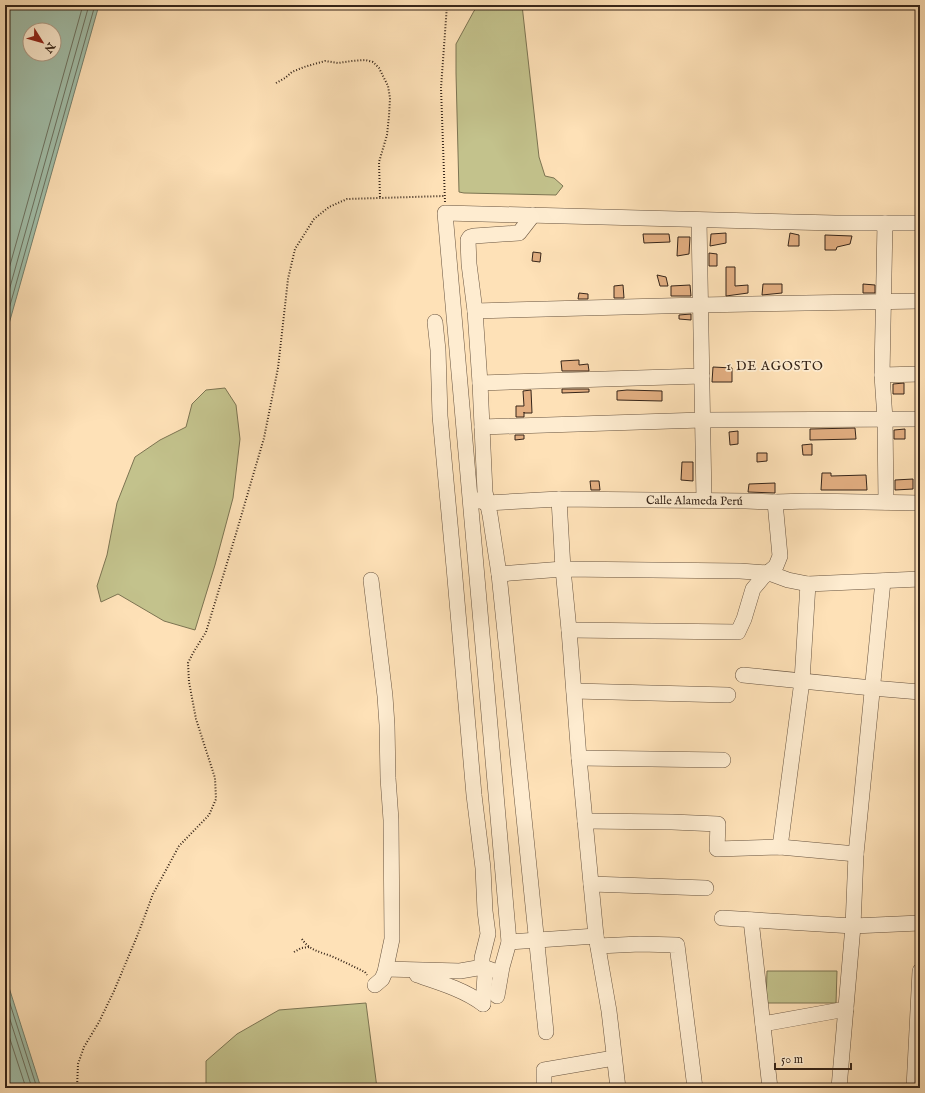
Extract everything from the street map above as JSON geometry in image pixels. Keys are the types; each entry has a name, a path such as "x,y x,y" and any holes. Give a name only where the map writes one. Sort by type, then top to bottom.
{"street":[{"path":"497,996 509,942 445,213 835,223 920,223"},
{"path":"533,215 519,233 474,236 470,237 468,240 480,383 485,492 499,574 546,1032"},
{"path":"699,220 704,500"},
{"path":"885,223 882,375 885,420 886,502"},
{"path":"475,311 920,301"},
{"path":"393,969 432,979 470,995 483,1004 485,975 482,958 488,934 440,416 438,350 435,322"},
{"path":"882,375 920,374"},
{"path":"480,383 702,376"},
{"path":"482,427 702,420 920,419"},
{"name":"Calle Alameda Perú","path":"469,498 487,503 559,499 920,503"},
{"path":"559,499 563,569 591,884 597,941 618,1088"},
{"path":"569,630 738,632 744,619 753,589 763,577 776,566 780,556 775,502"},
{"path":"499,574 563,569 740,571 769,573 788,580 808,584 920,579"},
{"path":"371,580 385,696 387,726 388,778 391,820 393,969"},
{"path":"839,1088 853,926 856,854 883,581"},
{"path":"780,847 802,681 808,584"},
{"path":"742,675 920,692"},
{"path":"574,691 728,695"},
{"path":"579,758 723,760"},
{"path":"585,822 672,822 718,824 717,848 780,847 856,854"},
{"path":"591,884 706,888"},
{"path":"722,918 853,926 920,923"},
{"path":"751,920 770,1088"},
{"path":"509,942 536,940 597,941 677,945 695,1088"},
{"path":"376,985 393,969 460,971 483,967 501,973"},
{"path":"914,1088 920,971"},
{"path":"763,1024 846,1009"},
{"path":"544,1088 544,1070 614,1058"}],"path":[{"path":"445,213 441,88 447,5"},
{"path":"276,83 292,72 325,61 338,64 365,60 373,62 379,68 388,86 390,98 387,135 379,162 380,198"},
{"path":"77,1088 78,1064 84,1047 99,1022 114,991 153,894 179,846 209,815 216,799 215,778 196,719 189,682 188,663 206,632 264,438 278,368 288,279 295,249 314,219 329,207 347,199 444,196"},
{"path":"302,940 317,952 330,956 365,972 376,985"},
{"path":"294,952 301,948 309,947"}],"shaded area":[{"path":"480,5 522,5 539,157 545,176 554,178 563,186 556,195 459,192 456,44 474,11"},
{"path":"225,388 236,405 240,439 233,498 215,565 195,630 164,621 118,594 101,602 97,586 107,555 117,503 135,457 160,440 186,427 192,404 206,390"},
{"path":"767,971 837,971 836,1003 766,1003"},
{"path":"366,1003 377,1088 206,1088 206,1061 237,1034 279,1010"}],"water":[{"path":"5,5 99,5 5,338"},
{"path":"5,975 41,1088 5,1088"}],"building":[{"path":"726,233 726,243 710,246 711,234"},
{"path":"790,233 799,235 799,246 788,246"},
{"path":"643,234 669,234 670,242 644,243"},
{"path":"825,235 852,236 850,244 837,247 836,250 825,250"},
{"path":"678,237 690,237 689,254 677,256"},
{"path":"533,252 541,253 540,262 532,261"},
{"path":"709,253 717,254 717,266 709,266"},
{"path":"726,267 735,267 735,286 748,285 748,293 726,296"},
{"path":"657,275 666,277 668,286 660,286"},
{"path":"763,284 782,284 782,293 762,295"},
{"path":"863,284 875,285 875,293 863,293"},
{"path":"623,285 624,298 614,298 614,286"},
{"path":"690,285 691,296 671,296 671,286"},
{"path":"579,293 588,294 588,299 578,299"},
{"path":"691,314 691,320 679,319 679,315"},
{"path":"579,360 579,365 588,364 589,371 562,371 561,361"},
{"path":"713,367 732,368 732,382 712,382"},
{"path":"904,383 904,394 893,394 893,384"},
{"path":"562,389 589,389 589,392 562,393"},
{"path":"531,390 532,413 524,413 524,417 516,417 516,406 524,406 523,391"},
{"path":"617,391 662,391 662,401 617,400"},
{"path":"855,428 856,439 810,440 810,429"},
{"path":"905,429 905,439 894,439 894,430"},
{"path":"738,431 738,444 730,445 729,432"},
{"path":"515,435 524,435 524,439 515,440"},
{"path":"812,444 812,455 803,455 802,445"},
{"path":"757,453 767,453 767,461 757,462"},
{"path":"682,462 693,462 693,481 681,480"},
{"path":"822,473 831,473 831,476 866,475 867,490 821,490"},
{"path":"913,479 913,489 895,490 895,480"},
{"path":"590,481 599,481 600,490 591,490"},
{"path":"775,483 775,493 748,492 749,484"}],"district":[{"name":"1 DE AGOSTO","path":"775,366"}]}
